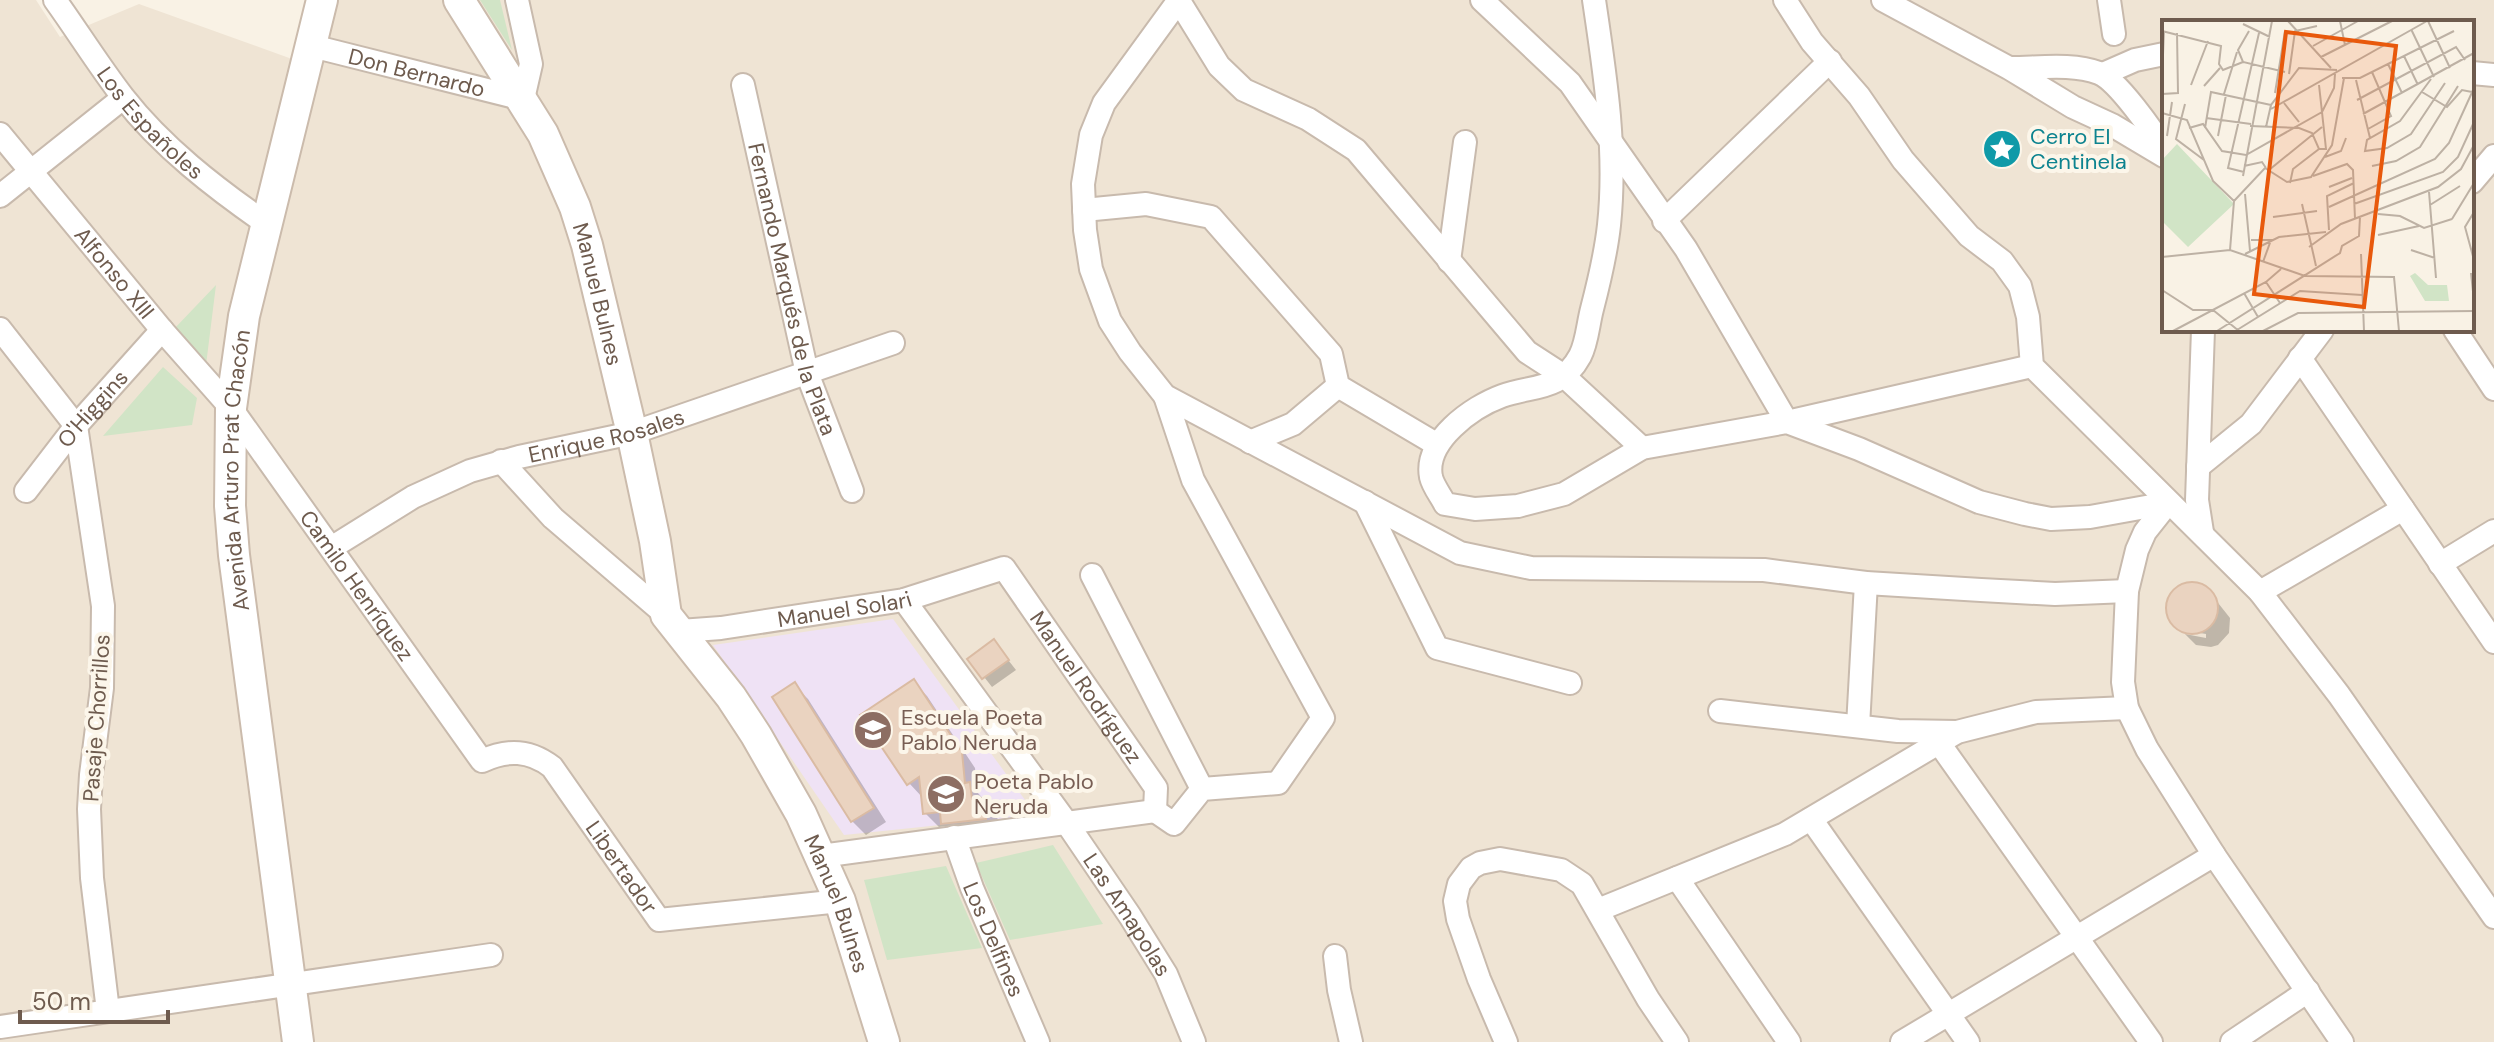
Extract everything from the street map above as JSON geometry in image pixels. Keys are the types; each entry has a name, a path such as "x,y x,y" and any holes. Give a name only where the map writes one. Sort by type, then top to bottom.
{"street":[{"name":"Los Españoles","path":"55,0 123,98 206,179 267,224"},
{"name":"Avenida Arturo Prat Chacón","path":"298,1042 234,555 229,469 231,408 244,316 322,0"},
{"name":"Manuel Bulnes","path":"459,0 543,134 575,207 632,433 673,623"},
{"path":"517,0 531,64 523,99"},
{"path":"821,856 1155,811 1174,824 1202,789 1278,783 1323,718 1193,480 1165,396 1110,321 1091,269 1083,184 1091,135 1097,117 1126,69 1179,0 1219,66 1244,90 1308,119 1356,150 1527,352 1564,376 1642,448"},
{"path":"1482,0 1570,83 1686,249 1787,422 1859,449 1967,497 2025,514 2051,519 2090,517 2168,503"},
{"path":"1594,0 1606,79 1610,140 1609,225 1580,356 1564,376 1548,386 1502,396 1472,410 1436,444 1431,477 1445,504 1475,509 1518,506 1564,494 1642,448 1787,422 2032,366"},
{"path":"1785,0 1812,42 1859,96 1903,160 1969,236 2002,261 2020,286 2028,317 2032,366 2260,592 2339,695 2494,917"},
{"path":"1883,0 2162,155"},
{"path":"2109,0 2114,34"},
{"name":"Don Bernardo","path":"312,46 523,99"},
{"path":"2103,74 2135,60 2162,54"},
{"path":"1664,221 1830,61"},
{"path":"2009,68 2083,69 2103,74 2154,132 2162,146"},
{"path":"2474,73 2494,75"},
{"name":"Fernando Marqués de la Plata","path":"743,85 807,373 852,491"},
{"path":"0,196 123,98"},
{"name":"Alfonso XIII","path":"0,134 162,330 231,408"},
{"path":"1449,261 1465,142"},
{"path":"2474,180 2494,156"},
{"path":"1084,210 1146,204 1211,217 1331,354 1338,386 1436,444"},
{"path":"0,329 76,426"},
{"name":"O'Higgins","path":"26,491 76,426 162,330"},
{"path":"2202,532 2197,500 2203,332"},
{"path":"2198,467 2251,424 2320,332"},
{"path":"2456,332 2494,389"},
{"name":"Enrique Rosales","path":"331,548 413,497 470,471 501,461 632,433 893,343"},
{"path":"2300,358 2494,642"},
{"path":"1250,442 1293,424 1338,386"},
{"path":"1165,396 1460,553 1531,568 1764,570 1866,583 2055,594 2127,591"},
{"name":"Camilo Henríquez","path":"231,408 482,761"},
{"name":"Pasaje Chorrillos","path":"76,426 103,606 102,688 89,809 92,878 108,1011"},
{"name":"Manuel Bulnes","path":"501,461 553,518 673,623 756,735 794,801 840,901 884,1042"},
{"path":"1365,502 1437,648 1570,683"},
{"path":"2168,503 2145,532 2127,591 2123,682 2127,708 2147,749 2214,855 2342,1042"},
{"path":"2260,592 2403,509"},
{"path":"2440,564 2494,531"},
{"name":"Manuel Solari","path":"673,623 721,628 904,600 1004,568"},
{"name":"Manuel Rodríguez","path":"1004,568 1156,788 1155,811"},
{"path":"1092,575 1202,789"},
{"path":"1858,726 1866,583"},
{"name":"Las Amapolas","path":"904,600 1066,822 1149,945 1166,974 1194,1042"},
{"path":"1598,910 1785,834 1948,738 2036,712 2127,708"},
{"path":"1720,711 1948,738 2076,936 2151,1042"},
{"name":"Libertador","path":"482,761 516,752 535,757 552,767 659,920 840,901"},
{"path":"1811,819 1968,1042"},
{"name":"Los Delfines","path":"954,837 972,888 1038,1042"},
{"path":"1902,1042 2214,855"},
{"path":"1506,1042 1479,979 1456,910 1456,892 1464,875 1480,863 1500,859 1561,870 1582,884 1648,999 1677,1042"},
{"path":"1677,878 1789,1042"},
{"path":"0,1027 491,955"},
{"path":"1335,956 1351,1042"},
{"path":"2232,1042 2308,991"}],"shaded area":[{"path":"0,0 36,0 60,37 139,4 292,59 306,0 2494,0 2494,1042 0,1042"},
{"name":"Escuela Poeta Pablo Neruda","path":"893,619 1036,815 844,835 713,645"}],"green space":[{"path":"480,0 500,0 512,50"},
{"path":"216,285 206,365 174,329"},
{"path":"163,367 197,398 192,425 103,436"},
{"path":"1053,845 1103,924 1010,940 976,863"},
{"path":"946,866 982,948 887,960 864,880"}],"building":[{"path":"2192,582 2210,590 2218,608 2210,626 2192,634 2174,626 2166,608 2174,590"},
{"path":"994,639 1009,660 982,679 967,659"},
{"path":"914,679 962,752 965,783 970,782 972,799 984,798 986,819 941,824 940,812 923,814 919,777 907,785 860,715"},
{"path":"795,682 874,808 851,822 772,697"}],"place":[{"name":"Cerro El Centinela","path":"2002,149"},
{"name":"Escuela Poeta Pablo Neruda","path":"873,730"},
{"name":"Poeta Pablo Neruda","path":"946,794"}]}
